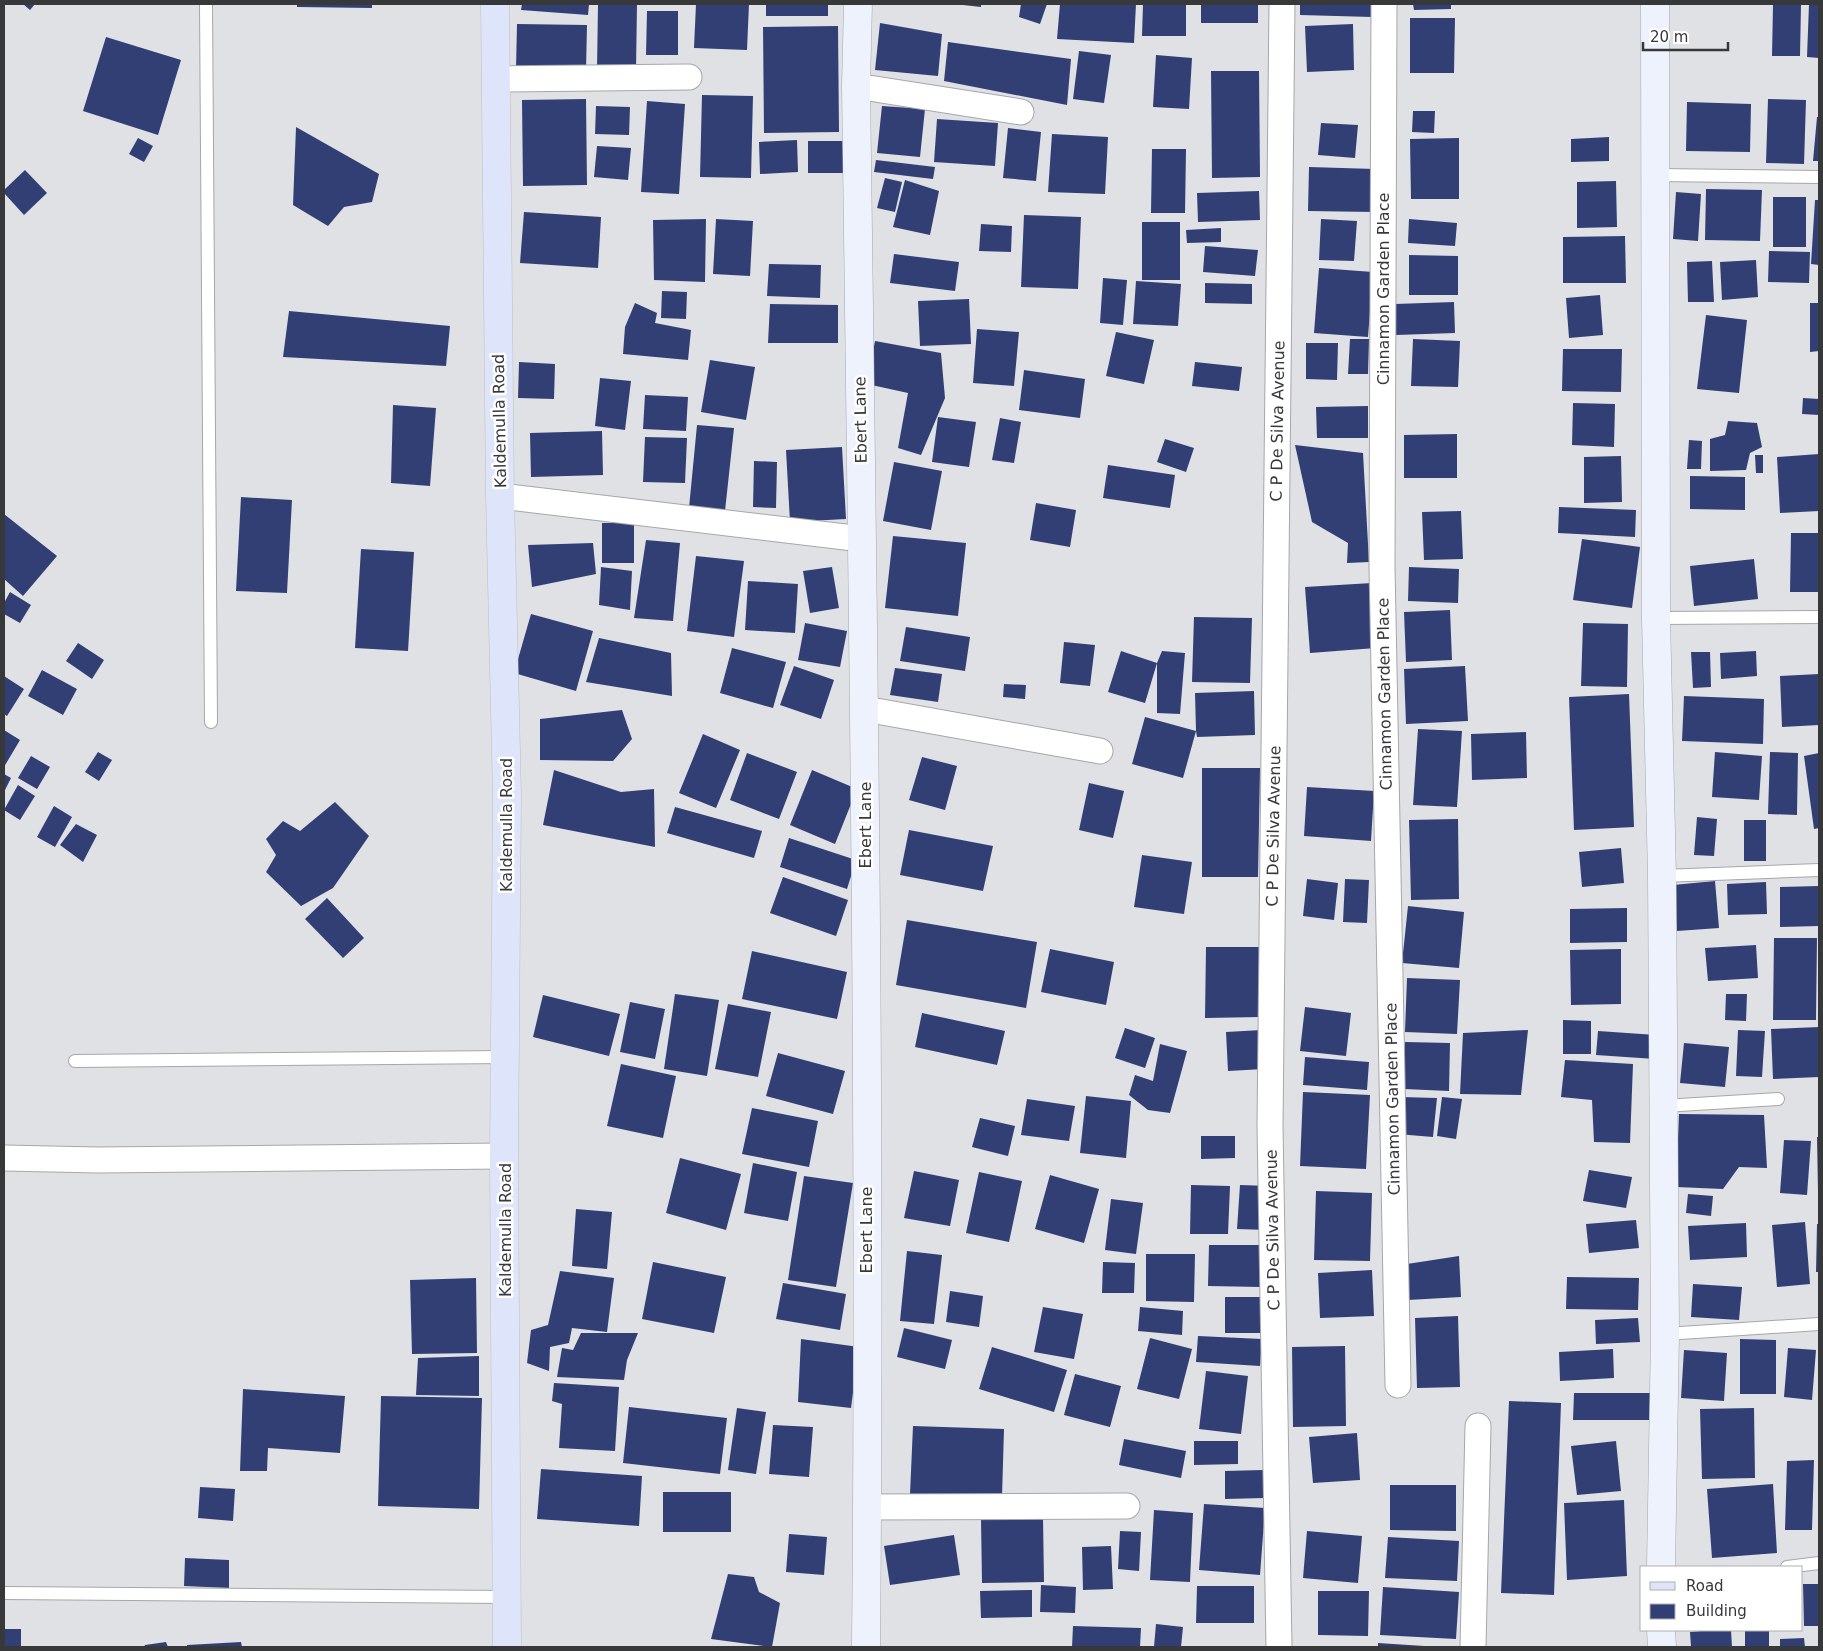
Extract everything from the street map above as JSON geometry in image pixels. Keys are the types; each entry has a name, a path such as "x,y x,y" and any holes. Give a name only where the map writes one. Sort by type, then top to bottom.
{"main road":[{"name":"Kaldemulla Road","path":"495,4 500,496 507,796 504,1156 507,1647"}],"street":[{"name":"Ebert Lane","path":"858,4 856,86 865,709 866,1647"},
{"name":"C P De Silva Avenue","path":"1279,1647 1270,1116 1282,4"},
{"name":"Cinnamon Garden Place","path":"1384,4 1382,567 1398,1385"},
{"path":"1655,4 1657,175 1656,618 1662,876 1665,1334 1661,1566"},
{"path":"496,79 689,77"},
{"path":"856,86 1021,112"},
{"path":"500,496 862,539"},
{"path":"865,709 1100,752"},
{"path":"4,1158 97,1160 504,1156"},
{"path":"1473,1647 1478,1426"},
{"path":"867,1507 1127,1506"},
{"path":"1661,1631 1662,1647"}],"lane":[{"path":"206,4 211,722"},
{"path":"1657,175 1819,177"},
{"path":"1656,618 1819,617"},
{"path":"1662,876 1819,870"},
{"path":"75,1061 505,1057"},
{"path":"1664,1106 1778,1099"},
{"path":"1665,1334 1819,1324"},
{"path":"1795,1566 1819,1563"},
{"path":"4,1593 507,1597"}],"building":[{"path":"23,4 35,4 30,10"},
{"path":"297,4 372,4 372,8 297,7"},
{"path":"522,4 589,4 588,15 521,10"},
{"path":"598,4 637,4 636,70 597,70"},
{"path":"696,4 749,4 747,50 694,48"},
{"path":"766,4 828,4 828,16 766,16"},
{"path":"981,4 981,7 963,5"},
{"path":"1021,4 1047,4 1040,24 1019,17"},
{"path":"1060,4 1136,4 1134,43 1057,39"},
{"path":"1143,4 1186,4 1186,36 1142,36"},
{"path":"1201,4 1258,4 1258,23 1201,23"},
{"path":"1300,4 1372,4 1372,17 1300,15"},
{"path":"1413,4 1451,4 1451,9 1414,10"},
{"path":"1809,4 1819,4 1819,58 1807,57"},
{"path":"1773,5 1801,5 1800,56 1772,56"},
{"path":"647,11 678,11 678,55 646,55"},
{"path":"1410,18 1455,18 1454,73 1410,73"},
{"path":"880,23 942,34 938,76 875,70"},
{"path":"517,24 587,25 586,70 516,69"},
{"path":"1353,24 1354,70 1307,72 1305,26"},
{"path":"838,26 839,132 764,133 763,27"},
{"path":"106,37 181,60 158,135 83,111"},
{"path":"948,42 1071,59 1067,105 944,81"},
{"path":"1079,51 1111,55 1104,103 1073,99"},
{"path":"1156,55 1192,58 1189,109 1153,107"},
{"path":"1211,71 1259,71 1260,177 1212,178"},
{"path":"702,95 753,96 751,178 700,177"},
{"path":"586,99 587,185 523,186 522,100"},
{"path":"1768,99 1806,100 1804,164 1766,163"},
{"path":"647,101 685,104 679,194 641,192"},
{"path":"1687,102 1751,104 1750,152 1686,151"},
{"path":"596,106 630,107 629,135 595,134"},
{"path":"882,106 925,109 920,157 877,153"},
{"path":"1413,111 1435,111 1434,133 1412,132"},
{"path":"1817,117 1819,117 1819,161 1813,161"},
{"path":"937,119 998,123 995,166 934,162"},
{"path":"1321,123 1358,125 1355,158 1318,155"},
{"path":"296,127 379,174 372,202 344,207 328,226 293,205"},
{"path":"1008,128 1041,132 1036,181 1003,178"},
{"path":"1052,134 1108,137 1105,194 1048,192"},
{"path":"1609,137 1609,161 1571,162 1571,139"},
{"path":"138,138 153,146 144,162 129,154"},
{"path":"1459,138 1459,199 1411,199 1410,139"},
{"path":"797,140 798,172 760,174 759,142"},
{"path":"808,141 843,141 843,173 808,173"},
{"path":"597,146 631,148 628,180 594,177"},
{"path":"1152,149 1186,149 1185,213 1151,213"},
{"path":"876,160 935,167 933,179 874,172"},
{"path":"1309,167 1375,169 1374,212 1308,211"},
{"path":"25,170 47,193 24,215 4,193 4,190"},
{"path":"885,178 902,182 895,212 877,208"},
{"path":"905,180 939,191 930,235 893,227"},
{"path":"1616,181 1617,227 1577,228 1577,182"},
{"path":"1706,189 1762,190 1760,241 1705,240"},
{"path":"1259,191 1260,220 1198,222 1197,193"},
{"path":"1676,192 1701,194 1698,241 1673,239"},
{"path":"1773,197 1806,197 1806,247 1773,247"},
{"path":"1815,200 1819,200 1819,265 1811,264"},
{"path":"524,212 601,217 598,268 520,263"},
{"path":"1024,215 1081,217 1078,289 1021,287"},
{"path":"706,219 705,282 654,280 653,220"},
{"path":"716,219 753,221 750,276 713,274"},
{"path":"1321,219 1357,221 1354,261 1319,260"},
{"path":"1409,219 1457,223 1455,246 1408,243"},
{"path":"1142,222 1180,222 1180,280 1142,280"},
{"path":"981,224 1012,226 1011,252 979,251"},
{"path":"1221,228 1221,242 1187,243 1186,230"},
{"path":"1625,236 1626,283 1563,283 1563,237"},
{"path":"1205,246 1258,250 1255,276 1203,272"},
{"path":"1769,251 1810,252 1809,283 1768,282"},
{"path":"894,254 959,262 955,291 890,283"},
{"path":"1409,255 1458,256 1458,295 1409,295"},
{"path":"1756,260 1758,297 1722,300 1720,262"},
{"path":"1712,261 1714,302 1688,302 1687,262"},
{"path":"769,264 821,265 820,298 767,296"},
{"path":"1319,268 1373,272 1368,337 1314,333"},
{"path":"1103,278 1127,280 1123,325 1100,323"},
{"path":"1136,281 1181,284 1178,326 1133,324"},
{"path":"1205,283 1252,284 1252,304 1205,303"},
{"path":"662,291 687,292 686,319 661,318"},
{"path":"1600,295 1603,335 1569,338 1566,298"},
{"path":"969,299 971,344 920,346 918,301"},
{"path":"1454,302 1455,333 1396,335 1395,304"},
{"path":"635,303 657,313 655,323 691,330 688,360 623,354 625,327"},
{"path":"1810,303 1819,303 1819,351 1810,352"},
{"path":"770,304 838,305 838,343 768,343"},
{"path":"289,311 450,326 446,366 283,357"},
{"path":"1706,315 1747,320 1739,393 1697,389"},
{"path":"977,329 1019,332 1014,386 973,383"},
{"path":"1116,332 1154,340 1144,384 1106,376"},
{"path":"1350,339 1369,339 1368,374 1348,374"},
{"path":"1413,339 1460,341 1458,387 1411,386"},
{"path":"875,341 941,353 945,398 921,455 898,448 908,393 867,384"},
{"path":"1306,343 1338,343 1337,380 1306,379"},
{"path":"1563,349 1622,349 1621,392 1562,391"},
{"path":"710,360 755,367 746,420 701,412"},
{"path":"519,362 555,364 554,399 518,398"},
{"path":"1195,362 1242,367 1239,391 1192,386"},
{"path":"1024,370 1085,379 1080,418 1019,410"},
{"path":"600,378 631,381 625,430 595,426"},
{"path":"645,395 688,397 686,431 643,429"},
{"path":"1803,398 1819,399 1819,415 1802,414"},
{"path":"1573,403 1615,404 1614,447 1572,445"},
{"path":"393,405 436,408 430,486 391,483"},
{"path":"1368,406 1368,438 1317,438 1316,407"},
{"path":"938,417 976,422 969,467 932,462"},
{"path":"1000,418 1021,422 1014,463 992,460"},
{"path":"1728,421 1757,423 1762,447 1750,453 1746,470 1710,471 1710,439 1725,435"},
{"path":"697,425 734,428 725,511 689,508"},
{"path":"602,431 603,475 531,477 530,433"},
{"path":"1457,434 1457,478 1404,478 1404,435"},
{"path":"645,437 687,438 685,483 643,482"},
{"path":"1165,439 1194,448 1186,472 1157,462"},
{"path":"1689,440 1702,441 1701,469 1687,469"},
{"path":"1295,445 1363,453 1369,562 1347,563 1348,543 1312,522"},
{"path":"842,447 846,519 790,522 786,450"},
{"path":"1819,454 1819,511 1780,513 1777,457"},
{"path":"1755,455 1763,455 1763,473 1756,473"},
{"path":"1621,456 1622,502 1584,503 1584,457"},
{"path":"754,461 777,462 776,508 753,507"},
{"path":"894,462 942,471 931,530 883,521"},
{"path":"1108,465 1175,475 1170,508 1103,498"},
{"path":"1690,476 1745,477 1745,510 1690,509"},
{"path":"241,497 292,500 287,593 236,591"},
{"path":"1036,503 1076,510 1070,547 1030,540"},
{"path":"1559,507 1636,510 1635,537 1558,533"},
{"path":"1461,511 1463,559 1424,560 1422,512"},
{"path":"4,514 57,556 23,596 4,579"},
{"path":"602,523 634,523 634,563 602,563"},
{"path":"1791,533 1819,533 1819,592 1790,592"},
{"path":"893,536 966,543 958,616 885,608"},
{"path":"1582,539 1640,547 1632,608 1573,600"},
{"path":"646,540 680,543 673,621 634,618"},
{"path":"593,543 596,574 532,587 528,545"},
{"path":"361,549 414,552 408,651 355,648"},
{"path":"696,556 744,561 734,637 687,631"},
{"path":"1754,559 1758,599 1694,606 1690,566"},
{"path":"601,567 632,571 630,610 599,605"},
{"path":"832,567 839,608 810,613 803,571"},
{"path":"1409,567 1459,569 1458,603 1408,601"},
{"path":"748,581 798,584 795,633 745,630"},
{"path":"1372,583 1376,648 1310,653 1305,587"},
{"path":"10,592 31,605 20,623 4,614 4,603"},
{"path":"1450,610 1452,660 1406,662 1404,612"},
{"path":"531,614 593,631 576,691 514,673"},
{"path":"1194,617 1252,618 1250,683 1192,682"},
{"path":"805,623 847,631 840,667 798,660"},
{"path":"1583,623 1628,624 1627,687 1581,686"},
{"path":"906,627 970,637 965,671 900,661"},
{"path":"599,638 671,653 672,696 586,682"},
{"path":"1064,642 1095,645 1090,686 1060,683"},
{"path":"78,643 104,660 92,679 66,661"},
{"path":"732,648 786,662 773,708 720,693"},
{"path":"1121,651 1157,663 1145,703 1108,692"},
{"path":"1162,651 1185,653 1180,714 1157,713 1157,663"},
{"path":"1756,651 1757,676 1721,679 1720,653"},
{"path":"1691,652 1710,652 1711,687 1693,688"},
{"path":"794,666 834,680 821,719 780,705"},
{"path":"1465,666 1468,721 1406,724 1404,669"},
{"path":"895,668 942,674 938,702 890,695"},
{"path":"42,670 77,689 63,715 28,696"},
{"path":"1819,674 1819,725 1782,727 1780,676"},
{"path":"4,676 24,689 7,716 4,714"},
{"path":"1004,684 1026,685 1025,699 1003,697"},
{"path":"1254,691 1255,735 1197,737 1195,693"},
{"path":"1629,694 1634,827 1574,830 1569,697"},
{"path":"1684,696 1764,699 1763,744 1682,741"},
{"path":"622,710 632,739 613,761 540,760 540,719"},
{"path":"1145,717 1196,731 1183,778 1132,764"},
{"path":"1418,729 1462,731 1457,807 1413,805"},
{"path":"4,730 20,740 4,767"},
{"path":"1526,732 1527,778 1472,780 1471,734"},
{"path":"703,734 740,750 716,808 679,793"},
{"path":"98,752 112,760 99,781 85,772"},
{"path":"1715,752 1762,756 1759,800 1712,797"},
{"path":"1770,752 1798,753 1797,815 1768,814"},
{"path":"747,753 797,772 779,819 730,800"},
{"path":"1819,753 1819,828 1814,829 1804,756"},
{"path":"31,756 50,767 37,789 18,778"},
{"path":"922,757 957,766 945,810 909,800"},
{"path":"1202,768 1260,768 1258,877 1202,877"},
{"path":"554,770 621,792 654,789 655,847 543,825"},
{"path":"812,770 857,789 835,844 790,825"},
{"path":"4,774 11,778 4,792"},
{"path":"1089,783 1124,791 1113,838 1079,830"},
{"path":"18,785 35,796 20,820 4,810"},
{"path":"1307,787 1374,791 1371,841 1304,836"},
{"path":"335,802 369,836 333,888 301,906 266,872 276,855 266,839 283,821 300,831"},
{"path":"54,806 72,817 55,847 37,837"},
{"path":"675,807 762,831 754,858 667,833"},
{"path":"1697,817 1717,819 1714,856 1694,855"},
{"path":"1458,819 1459,899 1411,900 1409,820"},
{"path":"1744,820 1766,820 1766,861 1744,861"},
{"path":"76,824 97,835 83,862 60,845"},
{"path":"909,830 993,846 983,891 900,875"},
{"path":"789,838 856,860 847,889 780,867"},
{"path":"1621,848 1624,883 1582,887 1579,852"},
{"path":"1142,855 1192,862 1184,914 1134,907"},
{"path":"783,877 848,900 836,936 770,913"},
{"path":"1307,879 1338,883 1334,920 1303,916"},
{"path":"1345,879 1369,880 1367,923 1343,922"},
{"path":"1715,881 1719,928 1677,931 1673,885"},
{"path":"1766,882 1767,914 1728,915 1727,884"},
{"path":"1819,886 1819,926 1780,927 1780,887"},
{"path":"327,898 364,938 343,958 305,919"},
{"path":"1408,906 1464,912 1459,968 1402,963"},
{"path":"1627,908 1627,942 1570,943 1570,909"},
{"path":"907,920 1037,942 1026,1008 896,985"},
{"path":"1774,938 1817,938 1816,1020 1773,1020"},
{"path":"1756,945 1758,978 1708,981 1705,948"},
{"path":"1206,947 1260,947 1260,1017 1205,1018"},
{"path":"1050,949 1114,962 1106,1005 1041,992"},
{"path":"1621,949 1621,1004 1571,1005 1570,950"},
{"path":"752,951 847,972 837,1019 742,999"},
{"path":"1407,978 1460,980 1457,1034 1405,1032"},
{"path":"675,994 719,1000 707,1076 664,1069"},
{"path":"1726,994 1747,994 1746,1021 1725,1020"},
{"path":"543,995 620,1014 609,1056 533,1037"},
{"path":"630,1002 665,1009 655,1059 620,1052"},
{"path":"728,1004 771,1012 758,1077 715,1069"},
{"path":"1305,1007 1351,1013 1346,1056 1300,1051"},
{"path":"922,1013 1005,1031 997,1065 915,1047"},
{"path":"1563,1020 1591,1021 1591,1054 1563,1054"},
{"path":"1819,1027 1819,1077 1773,1079 1771,1029"},
{"path":"1125,1028 1155,1038 1145,1068 1115,1058"},
{"path":"1262,1030 1264,1069 1228,1071 1226,1032"},
{"path":"1528,1030 1521,1095 1460,1094 1463,1033"},
{"path":"1738,1030 1765,1031 1762,1077 1736,1076"},
{"path":"1598,1031 1656,1035 1655,1059 1596,1055"},
{"path":"1405,1042 1450,1043 1449,1091 1404,1089"},
{"path":"1684,1043 1729,1047 1725,1087 1680,1083"},
{"path":"1160,1044 1187,1051 1170,1113 1148,1110 1129,1095 1135,1075 1153,1081"},
{"path":"778,1053 845,1071 833,1114 766,1096"},
{"path":"1305,1057 1369,1062 1367,1090 1303,1085"},
{"path":"1565,1060 1633,1064 1630,1143 1594,1142 1592,1100 1561,1097"},
{"path":"621,1064 676,1076 663,1138 607,1126"},
{"path":"1303,1092 1370,1095 1366,1169 1300,1166"},
{"path":"1086,1096 1131,1101 1126,1158 1080,1153"},
{"path":"1401,1097 1437,1098 1433,1137 1397,1134"},
{"path":"1442,1097 1462,1099 1456,1139 1437,1136"},
{"path":"1027,1099 1075,1106 1069,1141 1021,1135"},
{"path":"752,1108 818,1121 809,1167 742,1154"},
{"path":"1679,1114 1764,1115 1767,1168 1739,1167 1723,1189 1676,1187"},
{"path":"980,1118 1015,1126 1008,1156 972,1147"},
{"path":"1201,1136 1235,1136 1235,1158 1201,1159"},
{"path":"1817,1137 1819,1137 1819,1192 1818,1192"},
{"path":"1784,1140 1811,1141 1807,1195 1780,1193"},
{"path":"680,1158 741,1174 726,1230 666,1213"},
{"path":"753,1163 797,1172 788,1221 744,1213"},
{"path":"1589,1170 1632,1177 1626,1208 1583,1201"},
{"path":"914,1171 959,1180 950,1226 904,1218"},
{"path":"979,1172 1022,1181 1009,1242 966,1233"},
{"path":"1050,1175 1099,1189 1084,1243 1035,1229"},
{"path":"804,1176 853,1183 836,1287 788,1280"},
{"path":"1191,1185 1230,1186 1228,1234 1190,1234"},
{"path":"1240,1185 1269,1186 1267,1230 1237,1229"},
{"path":"1316,1191 1372,1193 1370,1261 1314,1260"},
{"path":"1688,1194 1713,1196 1711,1216 1686,1213"},
{"path":"1111,1199 1143,1203 1136,1254 1105,1250"},
{"path":"576,1209 612,1212 607,1269 572,1266"},
{"path":"1636,1220 1639,1248 1589,1253 1586,1224"},
{"path":"1805,1222 1810,1284 1777,1287 1772,1225"},
{"path":"1746,1223 1747,1257 1690,1260 1688,1226"},
{"path":"1817,1224 1819,1224 1819,1272 1816,1272"},
{"path":"1209,1245 1262,1245 1261,1287 1208,1286"},
{"path":"907,1251 942,1255 934,1324 900,1321"},
{"path":"1146,1254 1195,1254 1194,1302 1146,1301"},
{"path":"1459,1256 1461,1297 1408,1300 1407,1264"},
{"path":"653,1262 726,1277 714,1333 642,1319"},
{"path":"1103,1262 1135,1263 1134,1293 1102,1293"},
{"path":"1372,1270 1374,1316 1320,1318 1318,1273"},
{"path":"560,1271 614,1278 607,1332 572,1328 569,1343 550,1347 549,1371 527,1363 531,1330 548,1325"},
{"path":"1567,1277 1639,1278 1638,1310 1566,1309"},
{"path":"476,1278 477,1353 412,1354 410,1280"},
{"path":"783,1283 846,1294 840,1330 776,1319"},
{"path":"1693,1284 1742,1287 1739,1320 1691,1317"},
{"path":"950,1291 983,1296 979,1327 946,1322"},
{"path":"1225,1297 1260,1297 1261,1333 1225,1333"},
{"path":"1043,1307 1083,1314 1074,1359 1034,1352"},
{"path":"1140,1307 1183,1311 1182,1335 1138,1331"},
{"path":"1458,1316 1460,1387 1417,1388 1415,1318"},
{"path":"1638,1318 1640,1342 1596,1344 1595,1320"},
{"path":"904,1328 952,1340 945,1369 897,1357"},
{"path":"581,1333 638,1333 627,1360 624,1380 557,1377 562,1348 573,1350"},
{"path":"1198,1336 1262,1339 1260,1366 1196,1362"},
{"path":"1150,1338 1192,1349 1179,1399 1137,1389"},
{"path":"801,1339 859,1347 851,1408 798,1402"},
{"path":"1740,1339 1776,1340 1776,1394 1740,1394"},
{"path":"1345,1346 1346,1426 1293,1427 1292,1347"},
{"path":"992,1347 1067,1370 1054,1412 979,1389"},
{"path":"1788,1348 1816,1350 1812,1400 1784,1397"},
{"path":"1613,1349 1614,1378 1560,1381 1559,1352"},
{"path":"1684,1350 1727,1353 1724,1401 1681,1398"},
{"path":"479,1356 479,1396 416,1395 418,1358"},
{"path":"1206,1371 1248,1376 1241,1434 1199,1429"},
{"path":"1075,1374 1121,1386 1110,1427 1064,1415"},
{"path":"554,1383 619,1387 615,1451 559,1448 562,1404 552,1401"},
{"path":"243,1389 345,1396 340,1453 268,1448 267,1471 240,1471"},
{"path":"1574,1393 1653,1393 1653,1420 1573,1420"},
{"path":"381,1396 482,1398 479,1509 378,1506"},
{"path":"1509,1401 1561,1403 1554,1595 1501,1593"},
{"path":"629,1407 727,1418 720,1474 623,1463"},
{"path":"737,1408 766,1412 756,1474 728,1470"},
{"path":"1754,1408 1755,1478 1702,1479 1700,1409"},
{"path":"773,1425 813,1427 809,1477 769,1474"},
{"path":"913,1426 1004,1429 1002,1497 910,1494"},
{"path":"1357,1433 1360,1480 1313,1483 1309,1437"},
{"path":"1124,1439 1186,1451 1181,1478 1119,1465"},
{"path":"1194,1441 1238,1441 1238,1464 1194,1465"},
{"path":"1616,1441 1621,1491 1577,1495 1571,1446"},
{"path":"1814,1460 1812,1530 1785,1530 1787,1461"},
{"path":"541,1469 642,1476 639,1526 537,1519"},
{"path":"1263,1470 1264,1498 1225,1499 1225,1471"},
{"path":"1773,1484 1777,1553 1712,1558 1707,1489"},
{"path":"1390,1485 1456,1485 1456,1531 1390,1530"},
{"path":"200,1487 235,1489 233,1521 198,1518"},
{"path":"663,1492 731,1492 731,1532 663,1532"},
{"path":"1624,1500 1627,1576 1567,1580 1564,1503"},
{"path":"1204,1504 1265,1508 1260,1575 1199,1570"},
{"path":"1154,1510 1193,1513 1190,1582 1150,1580"},
{"path":"1043,1518 1044,1582 982,1583 981,1519"},
{"path":"1120,1531 1141,1532 1139,1571 1118,1569"},
{"path":"1307,1531 1362,1536 1358,1583 1303,1578"},
{"path":"789,1534 827,1537 824,1575 786,1572"},
{"path":"954,1535 960,1575 890,1585 884,1546"},
{"path":"1388,1537 1459,1541 1457,1581 1385,1578"},
{"path":"1111,1546 1113,1589 1083,1590 1082,1547"},
{"path":"185,1558 229,1560 229,1588 184,1586"},
{"path":"728,1574 754,1577 759,1592 780,1603 772,1647 711,1639"},
{"path":"1803,1584 1819,1584 1819,1626 1804,1626"},
{"path":"1041,1585 1076,1587 1075,1613 1040,1612"},
{"path":"1197,1586 1254,1586 1254,1623 1196,1623"},
{"path":"1383,1587 1459,1592 1456,1639 1380,1635"},
{"path":"1032,1590 1032,1617 981,1618 980,1591"},
{"path":"1318,1591 1369,1591 1368,1636 1318,1635"},
{"path":"1156,1624 1183,1627 1181,1647 1154,1647"},
{"path":"1073,1626 1141,1628 1140,1647 1072,1647"},
{"path":"4,1629 21,1629 21,1647 4,1647"},
{"path":"1731,1631 1732,1647 1691,1647 1690,1632"},
{"path":"1745,1631 1769,1631 1769,1647 1745,1647"},
{"path":"1804,1638 1805,1647 1780,1647 1780,1639"},
{"path":"166,1642 168,1647 144,1647 145,1645"},
{"path":"241,1642 242,1647 187,1647 187,1645"},
{"path":"1378,1643 1424,1646 1424,1647 1378,1647"}]}
